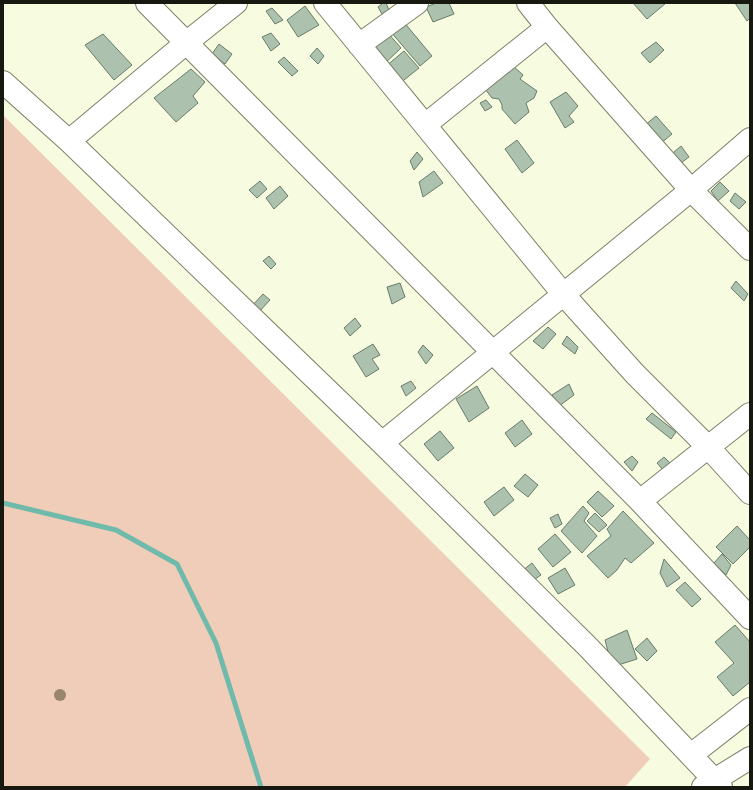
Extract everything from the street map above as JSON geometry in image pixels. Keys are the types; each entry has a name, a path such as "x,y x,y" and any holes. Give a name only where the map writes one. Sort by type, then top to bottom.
{"street":[{"path":"147,3 640,502 750,618"},
{"path":"69,141 186,42 236,3"},
{"path":"325,3 564,294 635,374 709,448 750,493"},
{"path":"359,45 417,3"},
{"path":"528,3 547,27 691,190 750,248"},
{"path":"425,125 547,27"},
{"path":"3,82 69,141 382,443 588,647 690,755 712,785 750,758"},
{"path":"382,443 691,190 750,139"},
{"path":"640,502 750,414"},
{"path":"690,755 750,709"}],"shaded area":[{"path":"3,115 650,759 625,787 3,787"}],"building":[{"path":"383,3 386,3 389,10 382,14 378,7"},
{"path":"436,3 449,3 454,14 433,22 426,7"},
{"path":"633,3 666,3 647,19"},
{"path":"735,3 750,3 750,18 747,21"},
{"path":"305,6 319,25 298,37 287,20"},
{"path":"272,8 283,20 275,24 266,11"},
{"path":"403,21 432,56 420,66 390,31"},
{"path":"387,32 401,48 383,65 369,48"},
{"path":"271,33 280,44 271,51 262,37"},
{"path":"103,34 132,65 114,80 85,45"},
{"path":"656,42 664,50 650,63 641,53"},
{"path":"219,44 232,54 225,64 212,54"},
{"path":"317,48 324,56 318,64 310,56"},
{"path":"404,51 419,68 399,84 385,67"},
{"path":"284,57 298,71 292,76 278,62"},
{"path":"512,65 523,75 520,79 537,91 534,98 526,103 529,112 515,124 502,109 499,99 492,98 485,89"},
{"path":"191,69 205,82 193,96 198,103 176,122 154,98"},
{"path":"566,92 578,106 569,116 574,122 565,128 550,102"},
{"path":"486,100 492,107 485,111 480,103"},
{"path":"656,116 672,134 660,144 644,126"},
{"path":"517,140 534,163 522,173 505,149"},
{"path":"681,146 689,157 673,169 666,159"},
{"path":"417,152 423,159 414,170 410,161"},
{"path":"434,171 443,183 423,197 419,182"},
{"path":"260,181 267,189 257,198 249,190"},
{"path":"720,182 729,191 718,201 711,191"},
{"path":"280,186 288,196 274,209 266,198"},
{"path":"735,193 746,202 739,209 730,201"},
{"path":"269,256 276,264 271,269 263,261"},
{"path":"736,281 748,294 744,301 731,288"},
{"path":"400,283 405,297 392,304 387,287"},
{"path":"263,294 270,300 258,313 251,307"},
{"path":"355,318 361,326 350,336 344,328"},
{"path":"548,327 556,334 543,349 533,341"},
{"path":"567,336 578,347 575,354 562,344"},
{"path":"373,344 380,355 372,359 379,369 366,377 353,356"},
{"path":"423,345 433,355 426,364 418,352"},
{"path":"411,381 416,388 406,396 401,386"},
{"path":"569,384 574,395 559,406 552,395"},
{"path":"477,386 489,408 469,422 456,399"},
{"path":"652,413 676,432 671,439 646,419"},
{"path":"522,420 532,434 515,447 505,433"},
{"path":"440,431 454,448 438,461 424,444"},
{"path":"632,456 638,462 632,471 624,462"},
{"path":"664,457 670,463 663,470 657,463"},
{"path":"525,474 538,485 528,497 514,486"},
{"path":"504,487 514,500 494,516 484,502"},
{"path":"598,491 614,506 602,517 587,502"},
{"path":"583,506 589,513 584,521 597,536 582,553 561,531"},
{"path":"623,511 654,543 631,563 625,558 617,570 608,578 587,556 611,536 607,529"},
{"path":"595,513 607,525 599,532 587,521"},
{"path":"558,514 562,524 555,528 550,518"},
{"path":"737,526 750,540 750,547 733,564 716,547"},
{"path":"555,534 571,552 553,567 538,549"},
{"path":"722,554 731,565 726,575 714,563"},
{"path":"664,559 680,578 667,587 660,573"},
{"path":"532,563 541,575 531,582 522,571"},
{"path":"565,568 575,585 558,594 548,578"},
{"path":"685,582 701,599 692,607 676,590"},
{"path":"735,625 750,642 750,682 733,696 717,677 734,663 715,642"},
{"path":"627,630 637,659 612,667 605,640"},
{"path":"647,638 657,651 647,661 635,649"}],"waterway":[{"path":"3,503 116,530 177,564 216,643 261,787"}]}
